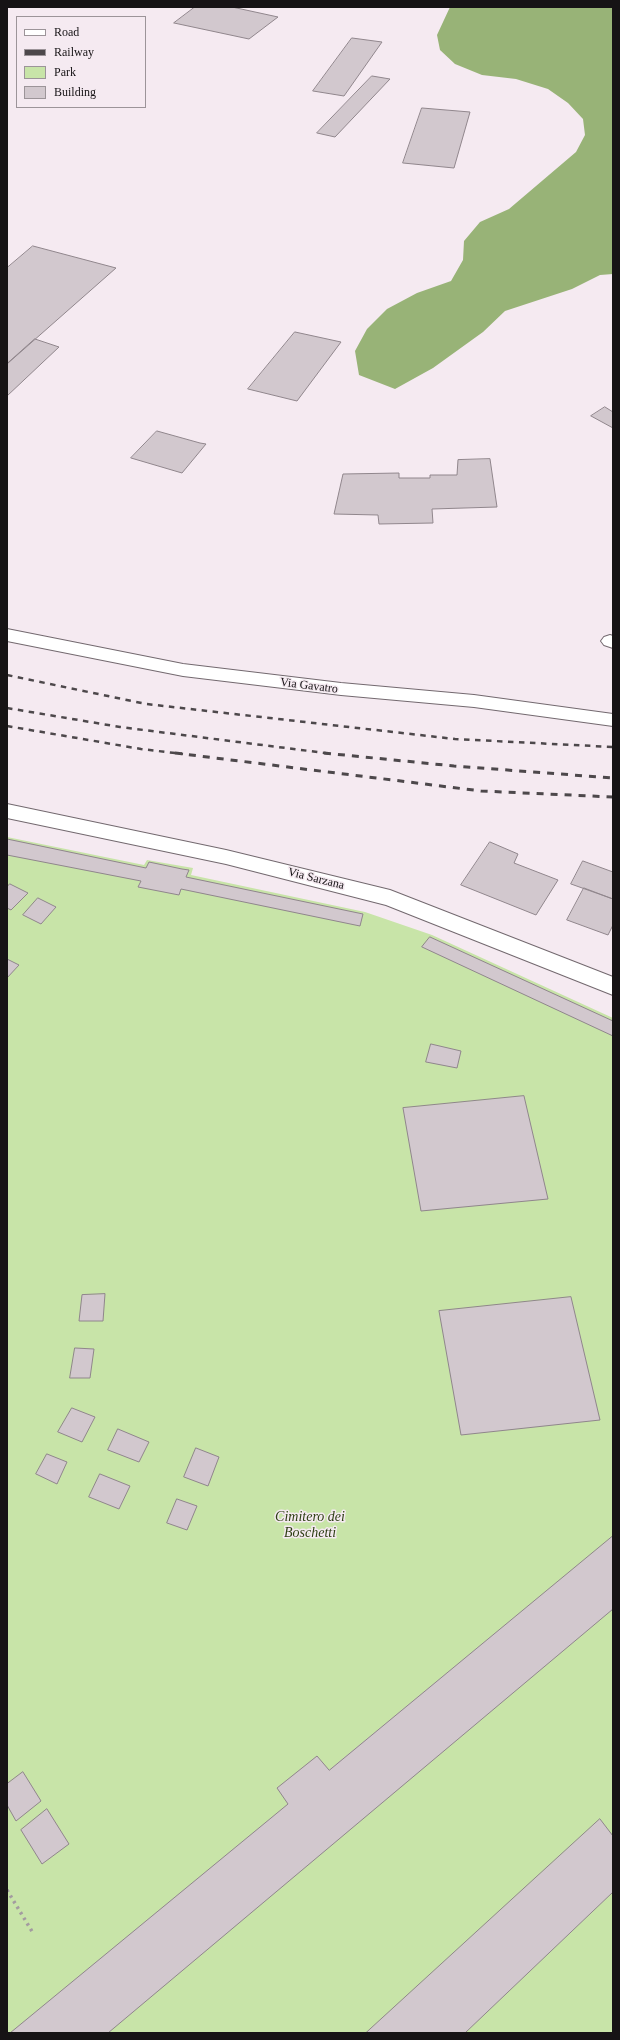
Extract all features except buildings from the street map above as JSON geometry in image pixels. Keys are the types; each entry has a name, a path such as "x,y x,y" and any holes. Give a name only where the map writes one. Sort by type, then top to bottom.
{"street":[{"name":"Via Gavatro","path":"7,634 183,670 341,690 474,701 613,720"},
{"name":"Via Sarzana","path":"7,811 226,857 390,898 613,986"}],"path":[{"path":"7,1890 33,1933"}],"green space":[{"path":"450,7 613,7 613,274 600,275 572,289 505,311 483,332 433,368 395,389 359,375 355,351 367,329 387,309 417,293 451,281 463,260 464,241 480,222 509,209 576,152 585,135 583,119 568,103 548,89 516,79 482,75 455,64 440,50 437,35"},
{"name":"Cimitero dei Boschetti","path":"7,837 144,865 147,860 193,868 191,875 365,912 432,935 613,1018 613,2033 7,2033"}],"railway":[{"path":"7,675 146,704 455,739 613,747"},
{"path":"7,708 120,727 329,754"},
{"path":"7,726 141,749 183,754"},
{"path":"175,753 481,791 613,797"},
{"path":"324,753 329,754"},
{"path":"329,754 454,766 613,778"}]}
